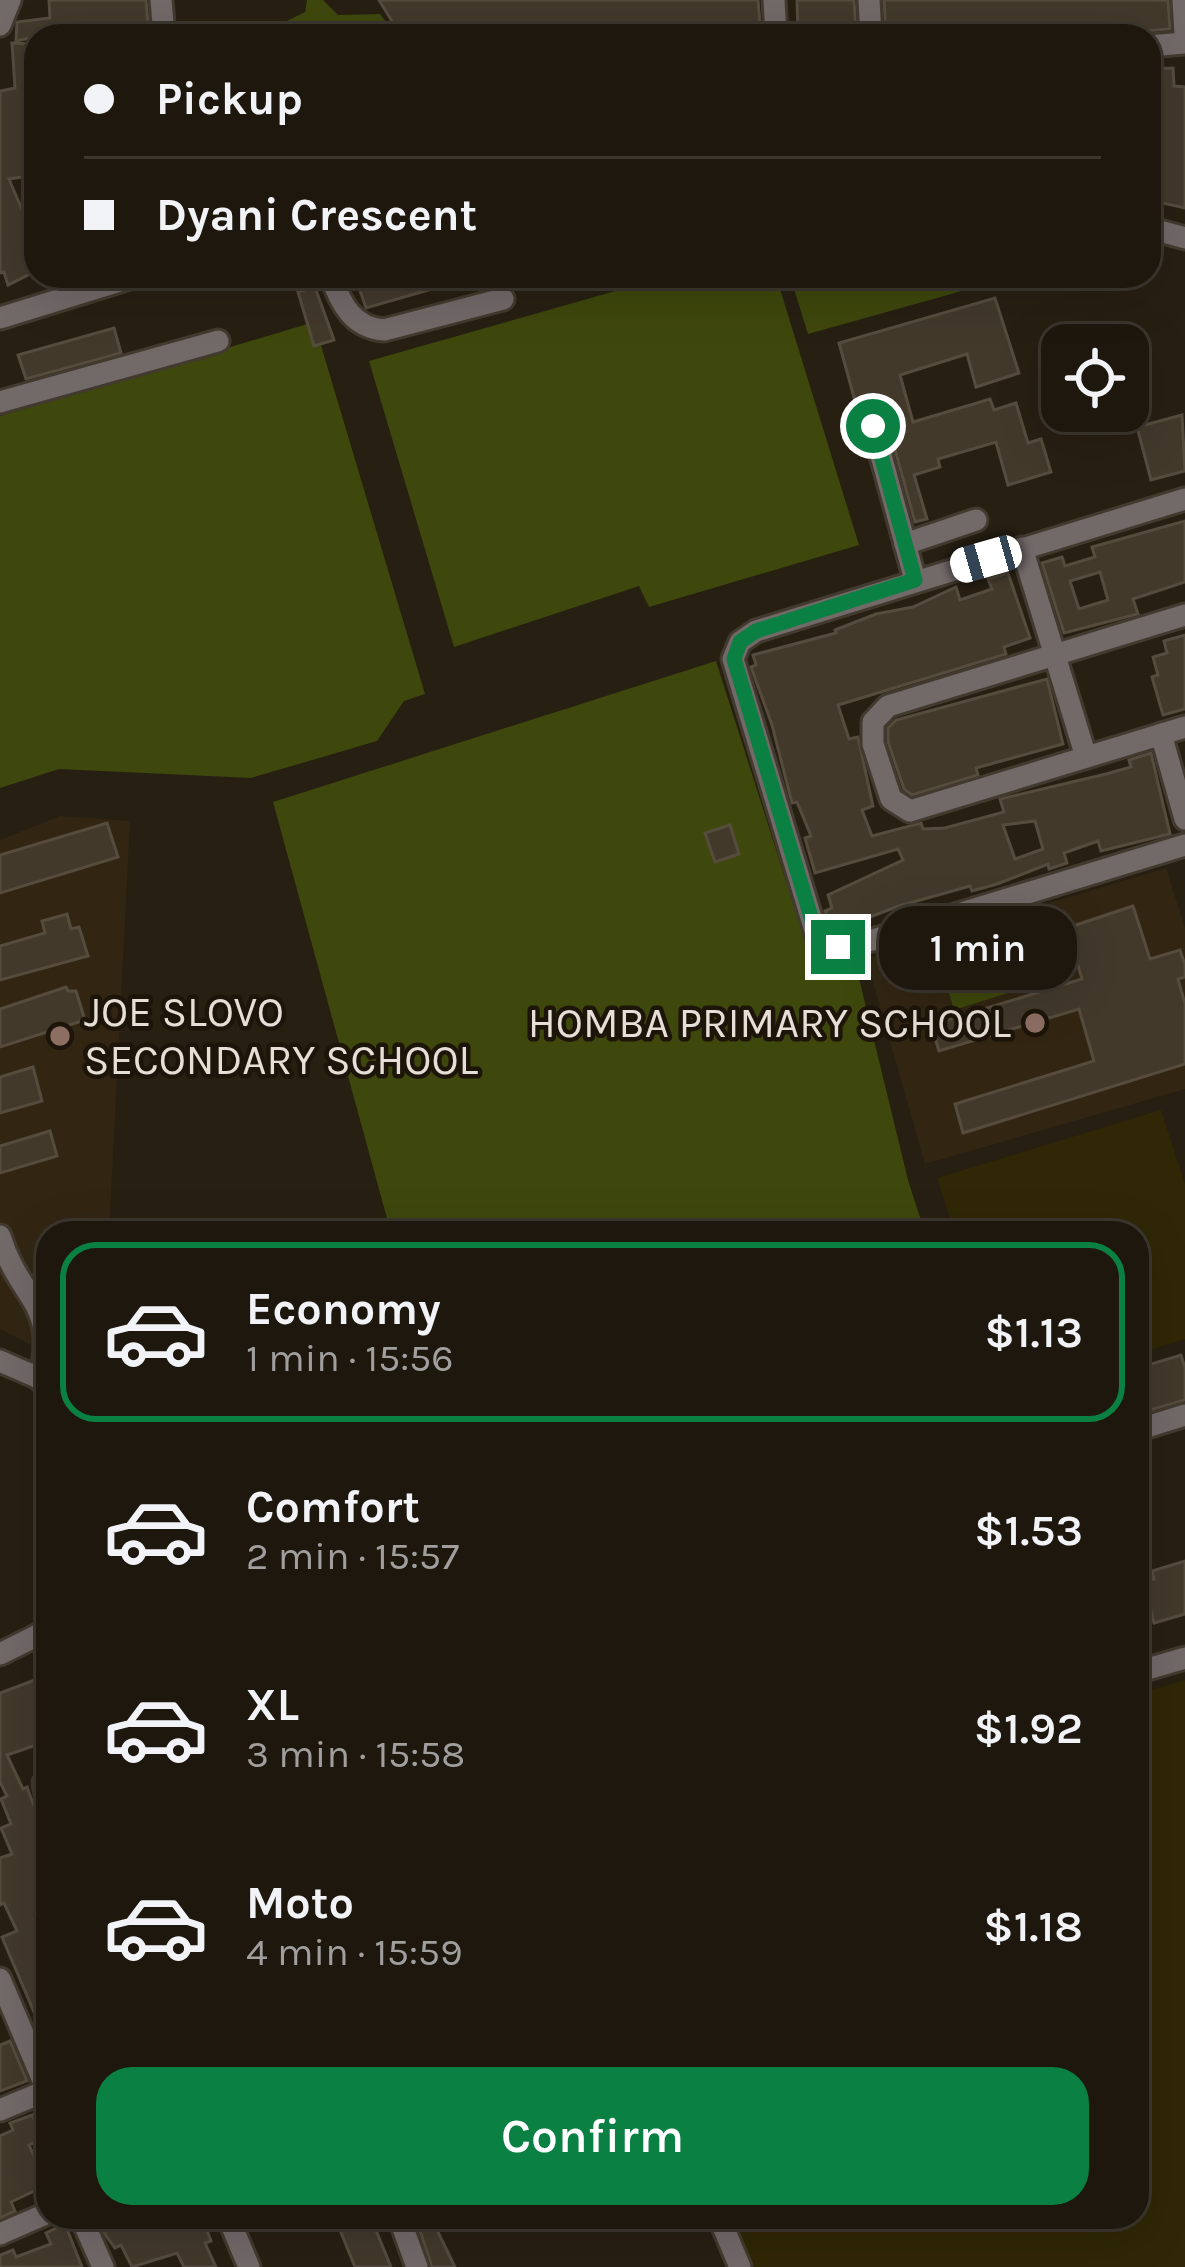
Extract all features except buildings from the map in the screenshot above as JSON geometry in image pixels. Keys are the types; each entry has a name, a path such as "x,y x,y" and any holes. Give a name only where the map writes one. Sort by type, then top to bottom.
{"street":[{"path":"0,25 10,0"},
{"path":"1183,0 1185,39"},
{"path":"0,317 96,288"},
{"path":"337,288 352,316 372,329 384,330 503,299"},
{"path":"0,402 218,341"},
{"path":"873,426 915,580"},
{"path":"1185,500 756,631 744,637 734,653 741,695 820,938 838,947 1185,845"},
{"path":"905,544 976,520"},
{"path":"1022,548 1085,757"},
{"path":"1185,615 888,706 873,722 873,744 892,799 910,811 1185,727"},
{"path":"1161,734 1185,819"},
{"path":"0,1236 7,1259 36,1307"},
{"path":"0,1361 36,1377"},
{"path":"1149,1426 1185,1415"},
{"path":"0,1654 36,1636"},
{"path":"1149,1668 1185,1658"},
{"path":"0,1979 36,2062"},
{"path":"0,2110 36,2095"},
{"path":"0,2234 36,2218"},
{"path":"86,2229 103,2267"},
{"path":"233,2229 249,2267"},
{"path":"403,2229 417,2267"},
{"path":"724,2229 740,2267"}],"shaded area":[{"name":"JOE SLOVO SECONDARY SCHOOL","path":"60,816 130,821 110,1221 36,1221 36,1348 0,1329 0,840"},
{"name":"HOMBA PRIMARY SCHOOL","path":"1166,868 1185,928 1185,1089 925,1164 866,958"}],"green space":[{"path":"307,0 323,0 338,15 380,14 388,24 281,24 305,12"},
{"path":"626,288 780,288 859,545 649,607 639,586 454,647 369,361"},
{"path":"794,288 973,288 808,334"},
{"path":"314,322 425,694 404,701 377,741 251,778 59,769 0,788 0,416"},
{"path":"716,661 808,950 826,962 855,962 921,1221 388,1221 273,802"},
{"path":"1030,926 1046,981 954,1010 938,954"}],"sand":[{"path":"1161,1110 1185,1184 1185,1339 1149,1350 1149,1221 951,1221 937,1178"},
{"path":"1185,1680 1185,2267 750,2267 733,2229 1149,2229 1149,1690"}],"place":[{"name":"HOMBA PRIMARY SCHOOL","path":"1035,1023"},
{"name":"JOE SLOVO SECONDARY SCHOOL","path":"60,1036"}],"route":[{"path":"838,947 816,934 735,675 734,653 756,631 915,580 873,426"}]}
